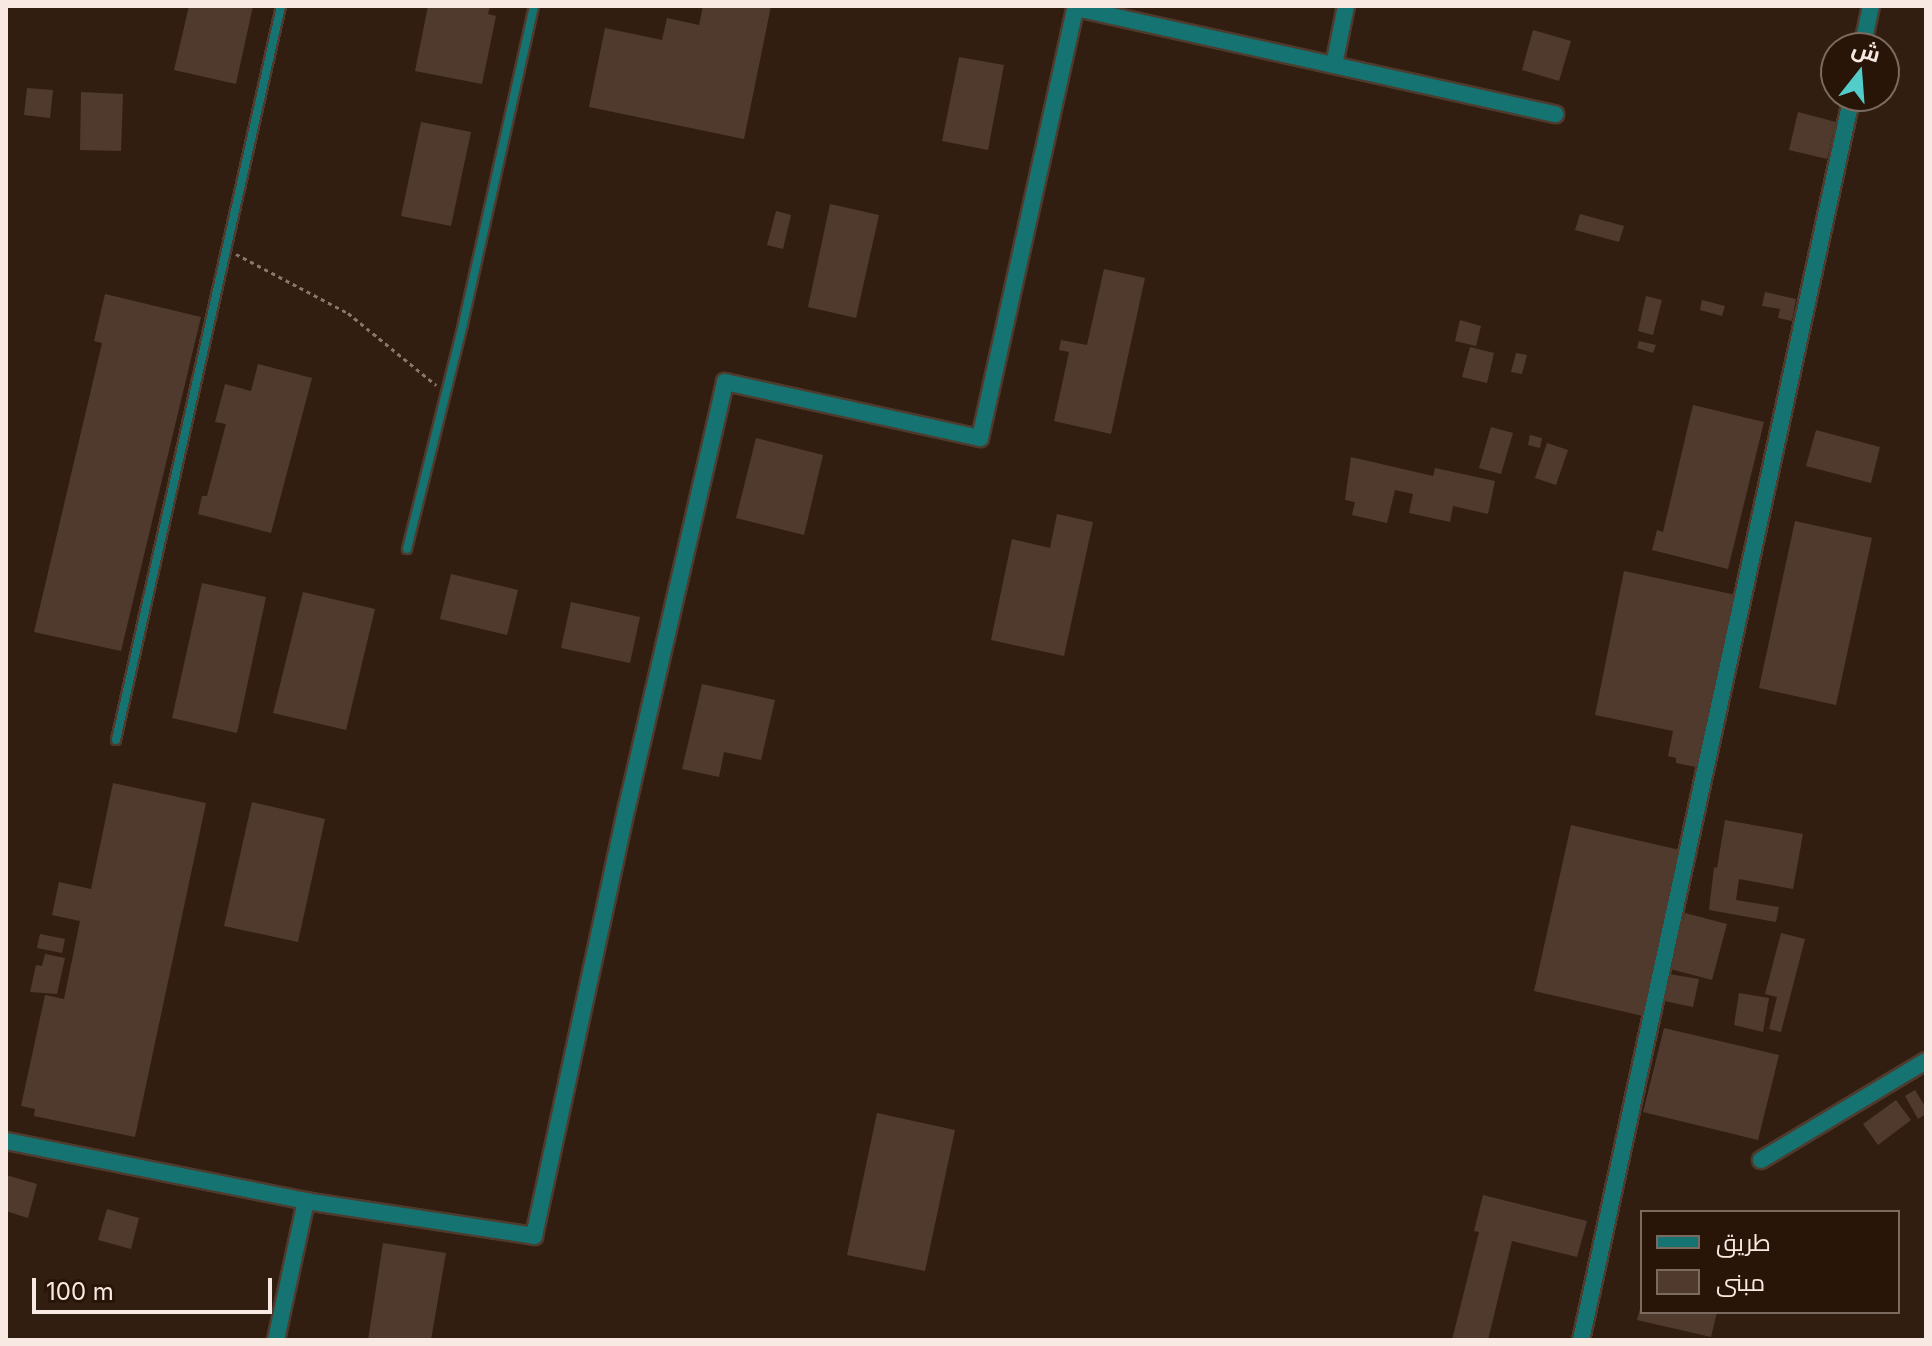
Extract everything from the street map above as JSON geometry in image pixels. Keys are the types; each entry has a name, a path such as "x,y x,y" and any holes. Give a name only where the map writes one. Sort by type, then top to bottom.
{"street":[{"path":"1334,65 1346,6"},
{"path":"1865,32 1871,6"},
{"path":"6,1141 306,1201 534,1236 627,807 725,382 980,438 1076,7 1555,114"},
{"path":"1581,1340 1849,112"},
{"path":"1761,1160 1926,1061"},
{"path":"276,1340 306,1201"}],"lane":[{"path":"116,740 281,6"},
{"path":"407,549 446,393 534,6"}],"path":[{"path":"226,248 348,313 446,393"}],"building":[{"path":"189,6 253,6 236,84 174,70"},
{"path":"428,6 490,6 488,14 496,16 482,84 415,71"},
{"path":"703,6 771,6 744,139 589,107 605,28 662,40 667,18 699,25"},
{"path":"1533,30 1571,41 1559,81 1522,70"},
{"path":"959,57 1004,65 988,150 942,141"},
{"path":"27,88 53,90 50,118 24,115"},
{"path":"81,92 123,94 121,151 80,150"},
{"path":"1798,112 1836,122 1827,159 1789,150"},
{"path":"421,122 471,132 451,226 401,216"},
{"path":"830,204 879,215 856,318 808,307"},
{"path":"776,211 791,215 783,249 767,245"},
{"path":"1580,214 1624,226 1619,242 1575,230"},
{"path":"1104,269 1145,278 1111,434 1054,421 1069,352 1059,350 1061,340 1087,345"},
{"path":"1765,292 1796,299 1792,321 1778,318 1780,309 1762,306"},
{"path":"105,294 201,317 121,651 34,632 102,343 94,341"},
{"path":"1646,296 1662,300 1653,335 1638,331"},
{"path":"1702,300 1725,306 1722,316 1700,310"},
{"path":"1460,320 1481,326 1476,346 1455,341"},
{"path":"1639,341 1656,345 1653,353 1637,348"},
{"path":"1470,347 1494,353 1487,383 1462,377"},
{"path":"1516,353 1527,355 1522,374 1511,372"},
{"path":"258,364 312,378 271,533 198,514 202,496 207,496 226,424 215,422 225,384 251,391"},
{"path":"1693,405 1764,422 1728,569 1652,550 1657,530 1663,532"},
{"path":"1491,427 1513,433 1501,474 1479,468"},
{"path":"1816,430 1880,447 1871,483 1806,466"},
{"path":"1530,435 1542,438 1540,448 1528,445"},
{"path":"756,438 823,455 804,535 736,518"},
{"path":"1547,443 1568,450 1556,485 1535,478"},
{"path":"1351,457 1433,476 1435,468 1495,481 1488,514 1453,506 1450,522 1409,513 1413,494 1395,490 1387,523 1352,515 1355,502 1345,500"},
{"path":"1057,514 1093,522 1064,656 991,640 1012,539 1050,548"},
{"path":"1795,521 1872,538 1836,705 1759,688"},
{"path":"1624,571 1736,595 1706,743 1700,749 1696,767 1676,763 1676,758 1668,756 1673,731 1595,715"},
{"path":"451,574 518,590 507,635 440,619"},
{"path":"202,583 266,597 237,733 172,718"},
{"path":"303,592 375,609 346,730 273,713"},
{"path":"571,602 640,617 630,663 561,648"},
{"path":"702,684 775,700 761,760 724,752 719,777 682,769"},
{"path":"113,783 206,803 135,1137 34,1116 35,1109 21,1106 45,995 64,999 80,921 52,915 59,882 91,889"},
{"path":"252,802 325,819 298,942 224,926"},
{"path":"1725,820 1803,834 1793,889 1739,879 1736,900 1779,907 1776,922 1709,910 1714,867 1717,868"},
{"path":"1571,825 1680,850 1643,1016 1534,991"},
{"path":"1685,913 1727,924 1712,980 1670,969"},
{"path":"1781,933 1805,939 1781,1032 1769,1029 1777,997 1765,994"},
{"path":"40,934 65,939 62,953 37,948"},
{"path":"45,954 65,958 57,994 30,992 36,965 42,966"},
{"path":"1669,974 1699,979 1693,1007 1664,1001"},
{"path":"1739,993 1769,998 1763,1032 1734,1025"},
{"path":"1664,1028 1779,1055 1758,1140 1643,1112"},
{"path":"1915,1090 1926,1108 1926,1114 1918,1119 1905,1096"},
{"path":"1896,1100 1911,1120 1878,1145 1863,1124"},
{"path":"877,1113 955,1130 925,1271 847,1255"},
{"path":"6,1175 37,1184 28,1218 6,1211"},
{"path":"1483,1195 1587,1221 1577,1257 1512,1241 1488,1340 1452,1340 1479,1232 1474,1231"},
{"path":"107,1209 139,1218 131,1249 98,1240"},
{"path":"383,1243 446,1253 431,1340 368,1340"},
{"path":"1640,1309 1640,1314 1717,1314 1711,1337 1637,1320"}]}
